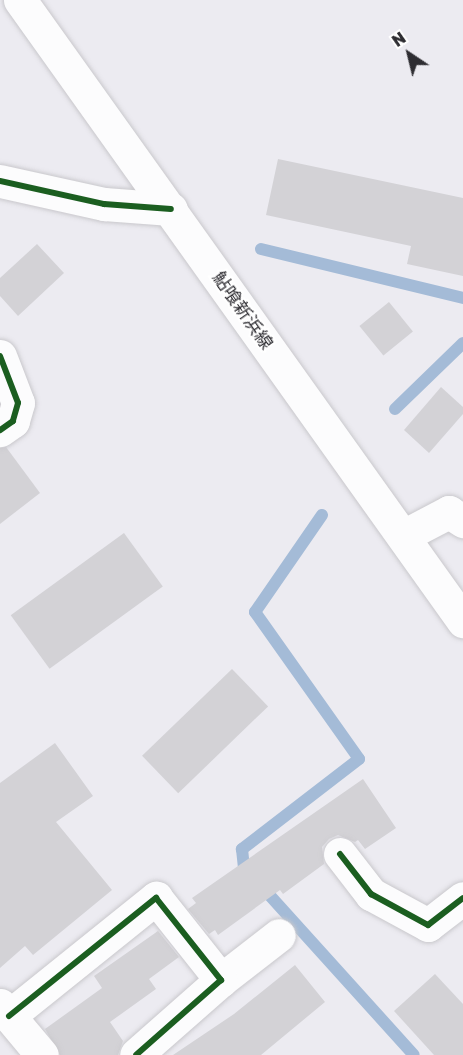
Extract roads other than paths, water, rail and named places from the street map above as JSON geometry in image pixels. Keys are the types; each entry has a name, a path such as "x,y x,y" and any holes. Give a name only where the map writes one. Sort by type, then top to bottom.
{"street":[{"name":"鮎喰新浜線","path":"20,0 463,621"},
{"path":"0,181 104,204 171,209"},
{"path":"0,356 18,403 13,421 0,430"},
{"path":"403,536 449,512 463,521"},
{"path":"340,854 365,898 428,925 463,898"},
{"path":"42,1055 6,1021 156,898 221,980"},
{"path":"136,1055 221,980 279,935"}],"waterway":[{"path":"261,249 463,298"},
{"path":"395,409 463,343"},
{"path":"322,515 255,612 359,759 242,849 244,867 414,1055"}]}
